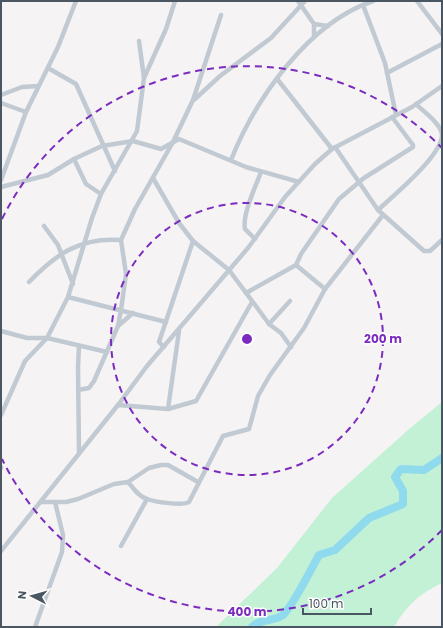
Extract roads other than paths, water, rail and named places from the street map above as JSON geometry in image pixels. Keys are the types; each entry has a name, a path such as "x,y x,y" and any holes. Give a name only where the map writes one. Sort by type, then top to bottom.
{"street":[{"path":"1,180 26,112 58,47 76,1"},
{"path":"144,78 166,29 175,1"},
{"path":"231,160 247,124 295,56 314,37 328,26 348,12 373,1"},
{"path":"417,1 442,34"},
{"path":"193,100 220,76 271,38 301,2 314,24 314,37"},
{"path":"246,293 296,265 301,254 339,199 358,183 413,145 394,116 387,73 363,5"},
{"path":"78,390 89,388 94,381 118,326 126,274 121,240 135,209 193,100 220,15"},
{"path":"314,24 328,26"},
{"path":"1,415 25,361 47,338 68,298 92,218 101,194 133,141 138,129 144,78 139,41"},
{"path":"387,73 442,44"},
{"path":"48,68 76,84 102,146 115,171"},
{"path":"278,80 334,148 358,183 383,215 408,235 424,251 430,251 442,240"},
{"path":"1,94 22,87 38,86"},
{"path":"1,551 164,347 255,239 298,182 315,164 334,148 416,104 442,86"},
{"path":"1,103 26,112"},
{"path":"378,210 426,166 442,141 442,133 438,126 416,104"},
{"path":"1,187 48,175 74,159 102,146 133,141 159,149 172,142 181,140 261,172 298,182"},
{"path":"74,159 86,184 101,194"},
{"path":"255,239 245,229 245,221 261,172"},
{"path":"152,178 179,223 193,241 229,270 252,302 292,347"},
{"path":"128,482 136,492 147,499 187,504 223,436 249,429 258,396 270,375 292,347 325,289 383,215"},
{"path":"44,226 62,254 73,284"},
{"path":"29,282 48,263 86,242 110,239 121,240"},
{"path":"164,347 160,342 193,241"},
{"path":"296,265 325,289"},
{"path":"68,298 133,312 166,322"},
{"path":"270,324 290,301"},
{"path":"118,405 168,409 191,403 199,399 252,302"},
{"path":"118,326 133,312"},
{"path":"1,331 26,338 47,338 107,352"},
{"path":"168,409 179,331"},
{"path":"79,346 79,453"},
{"path":"41,502 78,499 114,484 128,482 149,468 166,465 198,482"},
{"path":"121,546 147,499"},
{"path":"35,627 62,552 63,535 55,502"}],"waterway":[{"path":"252,627 259,622 275,619 287,611 319,555 335,550 369,518 403,504 403,491 395,477 401,469 424,470 442,458"}]}
